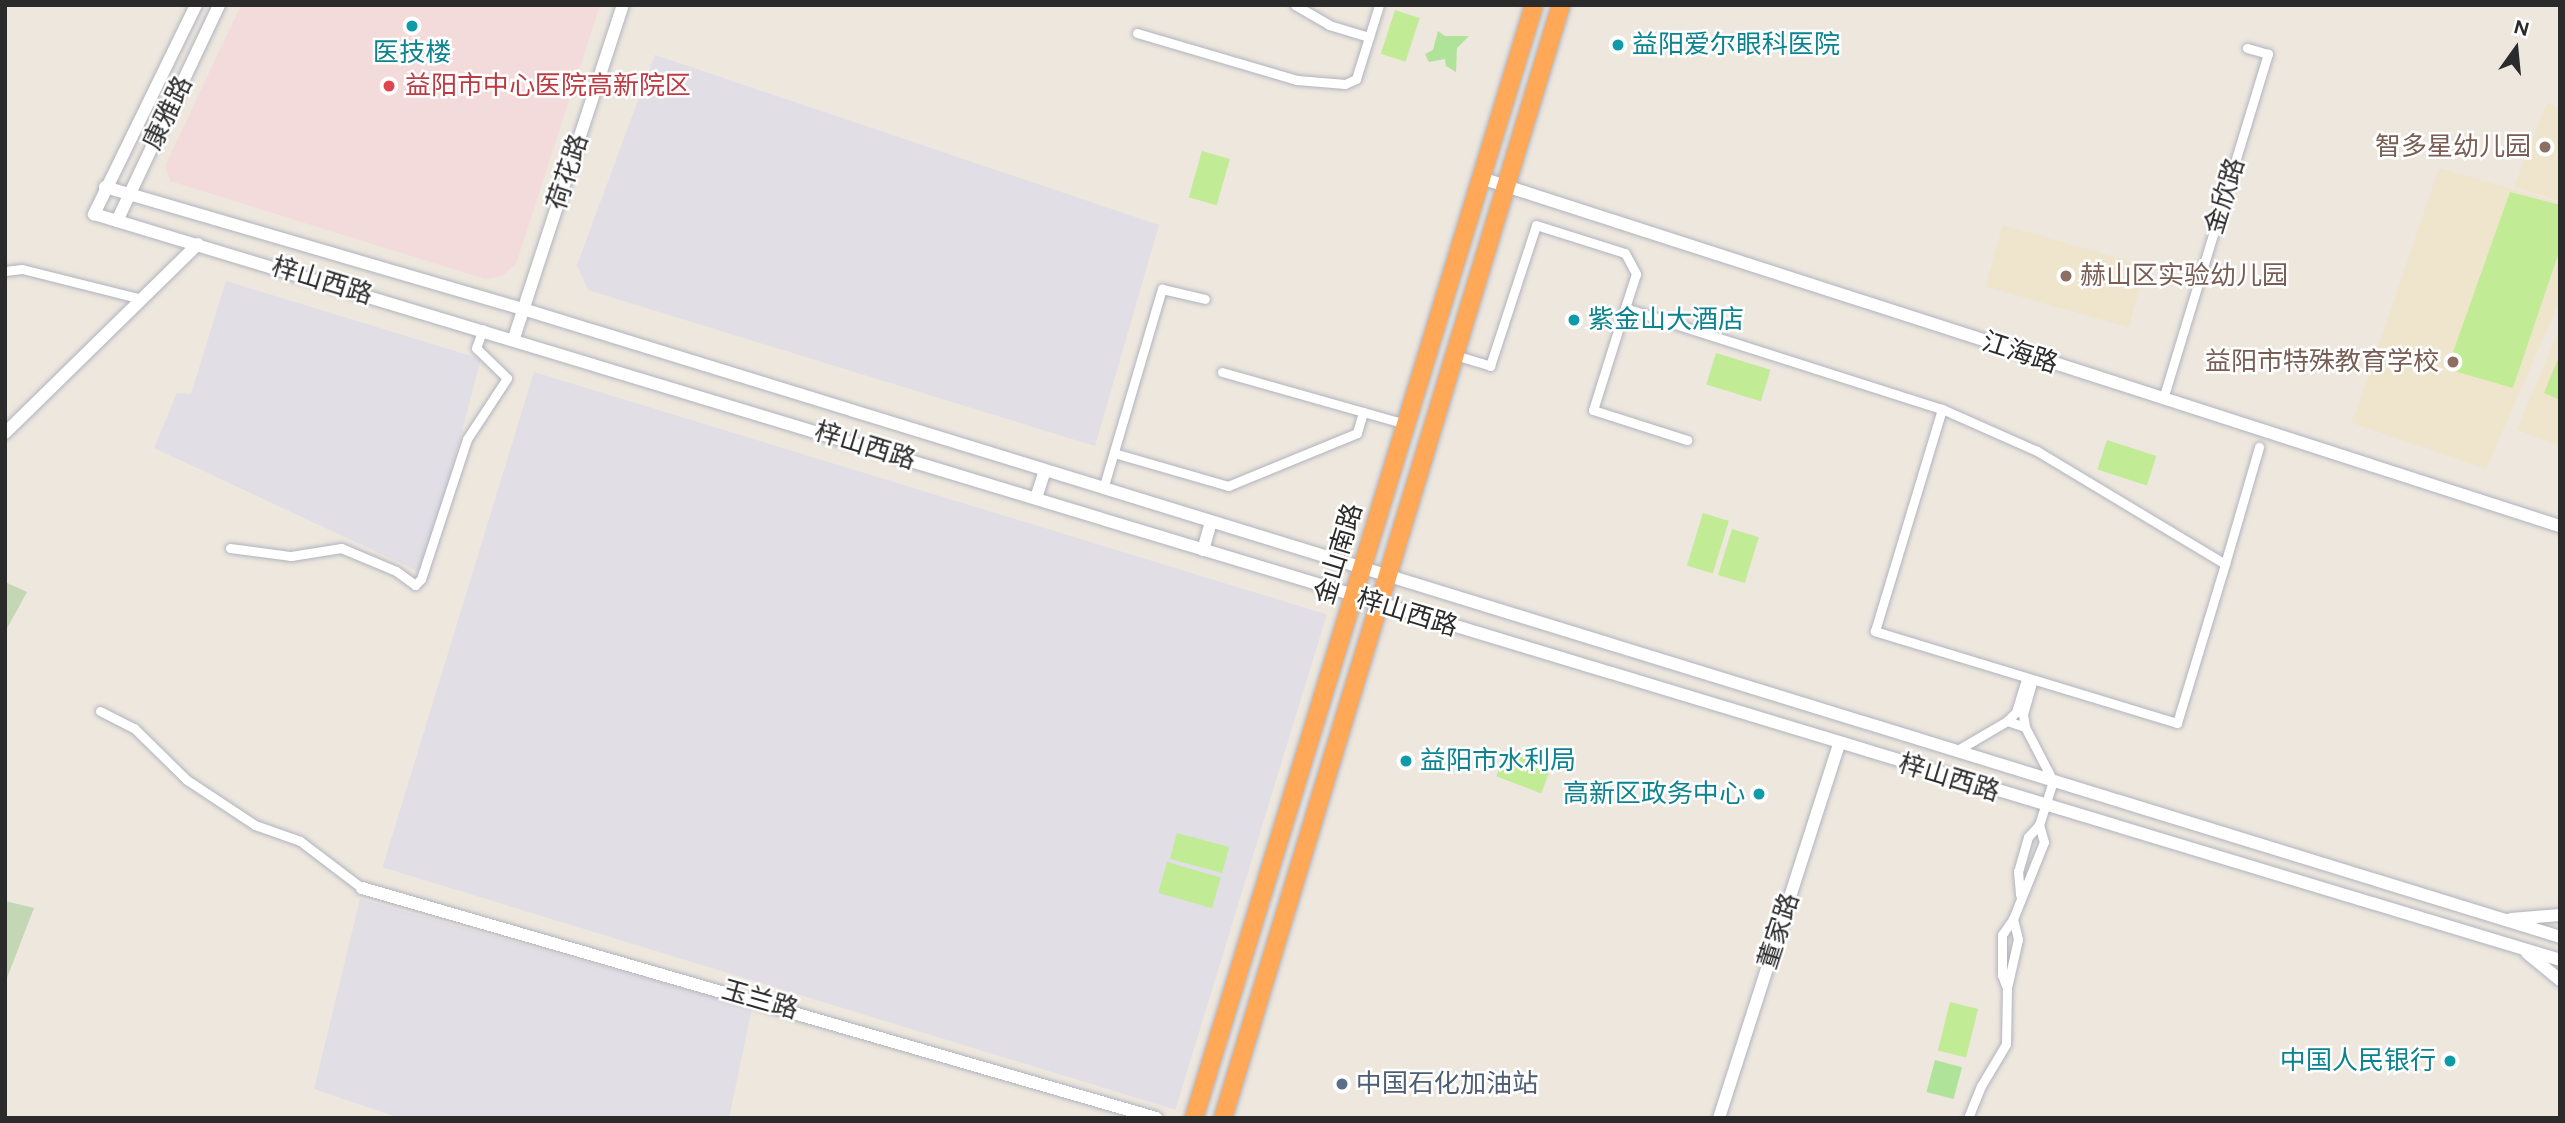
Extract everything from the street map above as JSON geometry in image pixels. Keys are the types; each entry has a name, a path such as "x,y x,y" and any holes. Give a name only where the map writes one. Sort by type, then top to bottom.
{"highway":[{"name":"金山南路","path":"1194,1118 1534,5"},
{"name":"金山南路","path":"1223,1118 1561,5"}],"street":[{"name":"康雅路","path":"94,214 197,5"},
{"name":"康雅路","path":"117,221 219,5"},
{"name":"荷花路","path":"514,338 623,5"},
{"path":"1295,5 1329,25 1369,37"},
{"path":"1137,33 1322,84 1356,79 1378,5"},
{"name":"金欣路","path":"2163,399 2268,54 2247,48"},
{"name":"江海路","path":"1481,178 2560,526"},
{"name":"梓山西路","path":"105,187 523,309 2560,937"},
{"name":"梓山西路","path":"94,214 514,338 2044,807 2560,960"},
{"path":"1455,355 1490,366 1536,225 1625,253 1636,274 1593,410 1687,440"},
{"path":"5,433 198,244"},
{"path":"5,271 22,270 141,299"},
{"path":"1103,489 1162,289 1205,299"},
{"path":"1625,308 1942,409 2037,451 2225,564"},
{"path":"230,548 291,556 341,548 396,570 415,584 421,579 467,439 507,378 477,348 482,329"},
{"path":"1222,372 1406,424"},
{"path":"1942,409 1875,631 2029,681 2177,723 2259,447"},
{"path":"1114,453 1228,486 1357,433 1363,412"},
{"path":"1035,498 1045,470"},
{"path":"1203,550 1211,522"},
{"path":"1956,751 2007,721 2016,712 2029,681"},
{"path":"2020,895 2018,871 2028,838 2039,825 2053,781 2025,727 2023,714 2029,681"},
{"path":"100,711 134,728 187,780 255,825 300,841 362,888"},
{"path":"2007,721 2025,727"},
{"name":"董家路","path":"1719,1118 1839,744"},
{"path":"2007,988 2002,975 2002,935 2013,919 2020,895 2034,875 2043,842 2039,825"},
{"name":"玉兰路","path":"362,888 1156,1118"},
{"path":"2504,919 2560,915"},
{"path":"1968,1118 1981,1086 2006,1044 2007,988 2018,939 2013,919"},
{"path":"2521,948 2560,981"}],"shaded area":[{"name":"益阳市中心医院高新院区","path":"241,5 600,5 516,264 502,276 485,279 170,181 165,166"},
{"path":"655,55 1159,225 1095,446 588,290 577,265"},
{"name":"智多星幼儿园","path":"2547,103 2560,108 2560,201 2514,187"},
{"name":"益阳市特殊教育学校","path":"2439,168 2560,203 2560,300 2486,469 2352,423"},
{"name":"赫山区实验幼儿园","path":"2003,225 2146,266 2129,328 1985,287"},
{"path":"226,281 481,359 424,574 154,448 177,393 191,394"},
{"path":"2560,327 2560,446 2517,430"},
{"path":"534,372 1327,614 1175,1110 383,867"},
{"path":"360,899 752,1008 729,1118 400,1118 314,1089"}],"green space":[{"path":"1395,10 1420,18 1406,62 1381,54"},
{"path":"1438,31 1445,36 1469,36 1457,48 1456,72 1446,66 1445,59 1429,62 1425,54 1433,50"},
{"path":"1202,151 1230,159 1217,205 1189,197"},
{"path":"2510,192 2560,205 2560,249 2513,388 2447,369"},
{"path":"1716,353 1771,370 1761,401 1706,385"},
{"path":"2557,361 2560,362 2560,400 2544,393"},
{"path":"2107,440 2156,456 2147,486 2097,469"},
{"path":"1703,513 1729,521 1713,573 1687,566"},
{"path":"1732,529 1759,537 1745,583 1718,575"},
{"path":"5,582 27,592 5,632"},
{"path":"1506,751 1551,768 1541,793 1496,776"},
{"path":"1177,833 1229,847 1222,873 1170,859"},
{"path":"1167,862 1221,877 1212,908 1158,893"},
{"path":"5,901 34,908 5,983"},
{"path":"1950,1002 1978,1009 1966,1058 1938,1051"},
{"path":"1935,1060 1962,1067 1954,1099 1926,1092"}],"place":[{"name":"医技楼","path":"412,26"},
{"name":"益阳爱尔眼科医院","path":"1618,45"},
{"name":"益阳市中心医院高新院区","path":"389,86"},
{"name":"智多星幼儿园","path":"2545,147"},
{"name":"赫山区实验幼儿园","path":"2066,276"},
{"name":"紫金山大酒店","path":"1574,320"},
{"name":"益阳市特殊教育学校","path":"2453,362"},
{"name":"益阳市水利局","path":"1406,761"},
{"name":"高新区政务中心","path":"1759,794"},
{"name":"中国人民银行","path":"2450,1061"},
{"name":"中国石化加油站","path":"1342,1084"}]}
